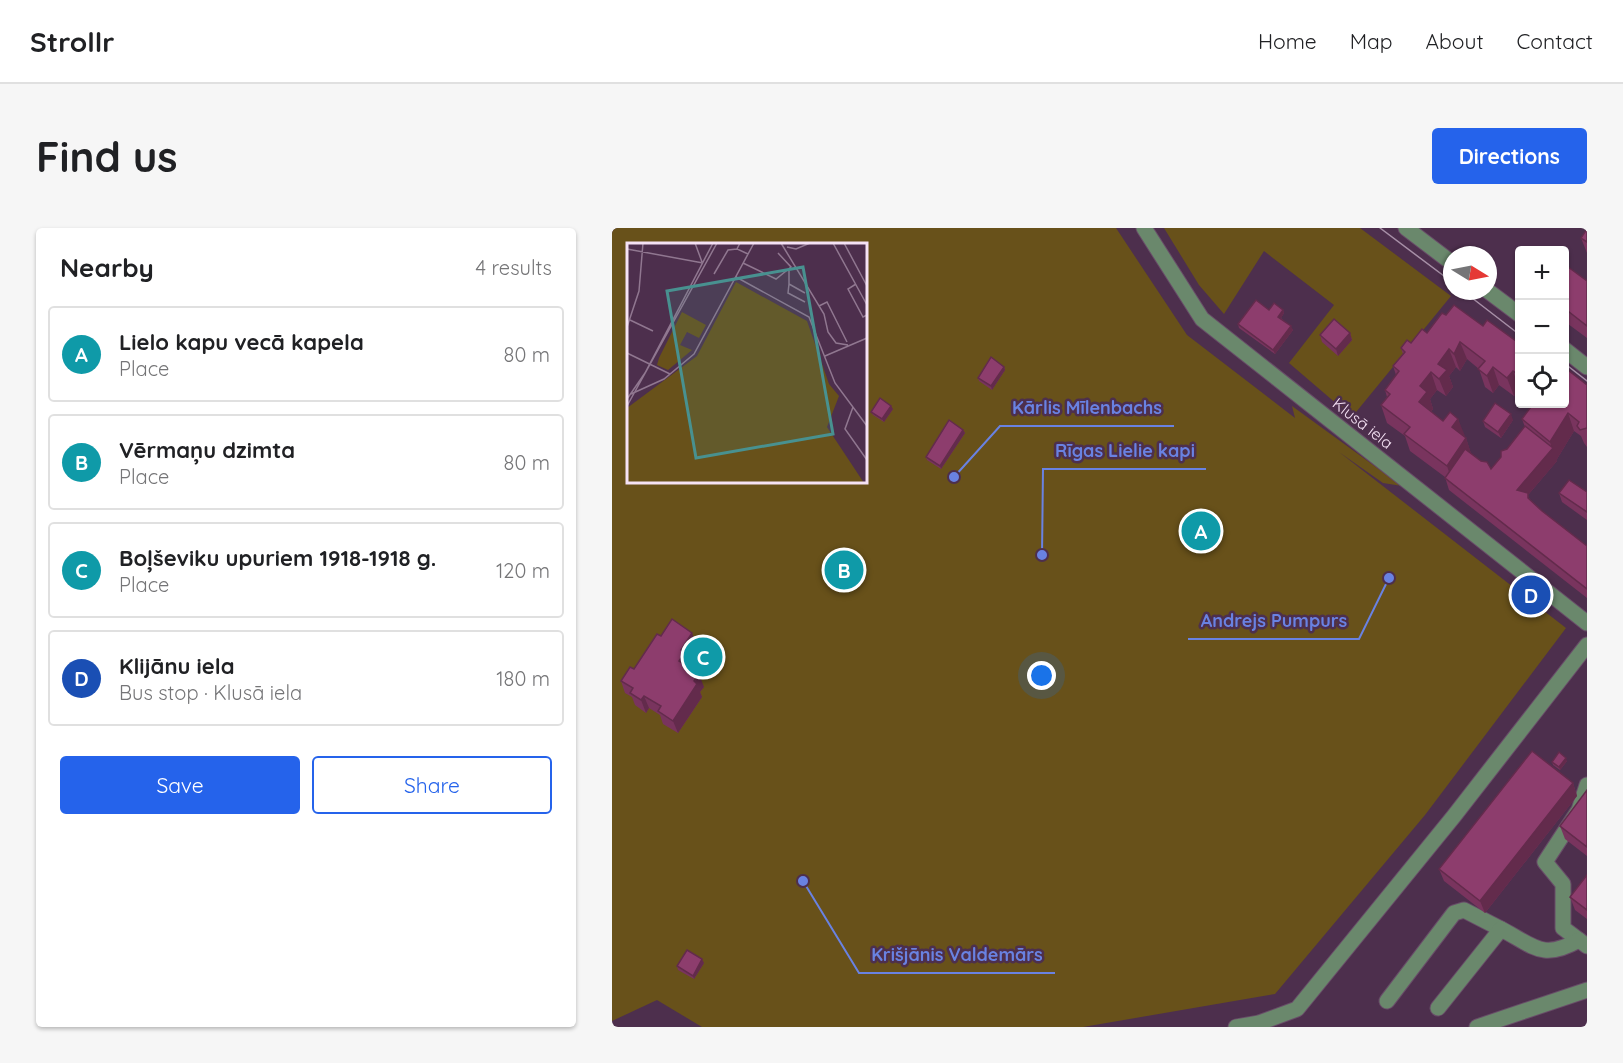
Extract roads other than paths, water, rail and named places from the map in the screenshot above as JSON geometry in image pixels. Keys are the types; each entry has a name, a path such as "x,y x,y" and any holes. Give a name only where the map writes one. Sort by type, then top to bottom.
{"street":[{"name":"Klusā iela","path":"1144,228 1202,319 1587,623"},
{"path":"1406,228 1443,257"},
{"path":"1497,298 1515,311"},
{"path":"1569,354 1587,367"},
{"path":"1236,1027 1258,1023 1297,1009 1454,816 1587,645"},
{"path":"1583,943 1563,928 1563,884 1545,862 1579,810 1587,785"},
{"path":"1387,1001 1454,913 1464,910 1544,952 1562,950 1583,943"},
{"path":"1438,1008 1501,929"},
{"path":"1477,1027 1587,990"}],"tram line":[{"path":"1380,228 1443,275"},
{"path":"1475,300 1515,331"},
{"path":"1569,367 1587,381"}],"place":[{"name":"Kārlis Mīlenbachs","path":"954,477"},
{"name":"Lielo kapu vecā kapela","path":"1201,531"},
{"name":"Rīgas Lielie kapi","path":"1042,555"},
{"name":"Vērmaņu dzimta","path":"844,570"},
{"name":"Andrejs Pumpurs","path":"1389,578"},
{"name":"Klijānu iela","path":"1531,595"},
{"name":"Boļševiku upuriem 1918-1918 g.","path":"703,657"},
{"name":"Krišjānis Valdemārs","path":"803,881"}]}
